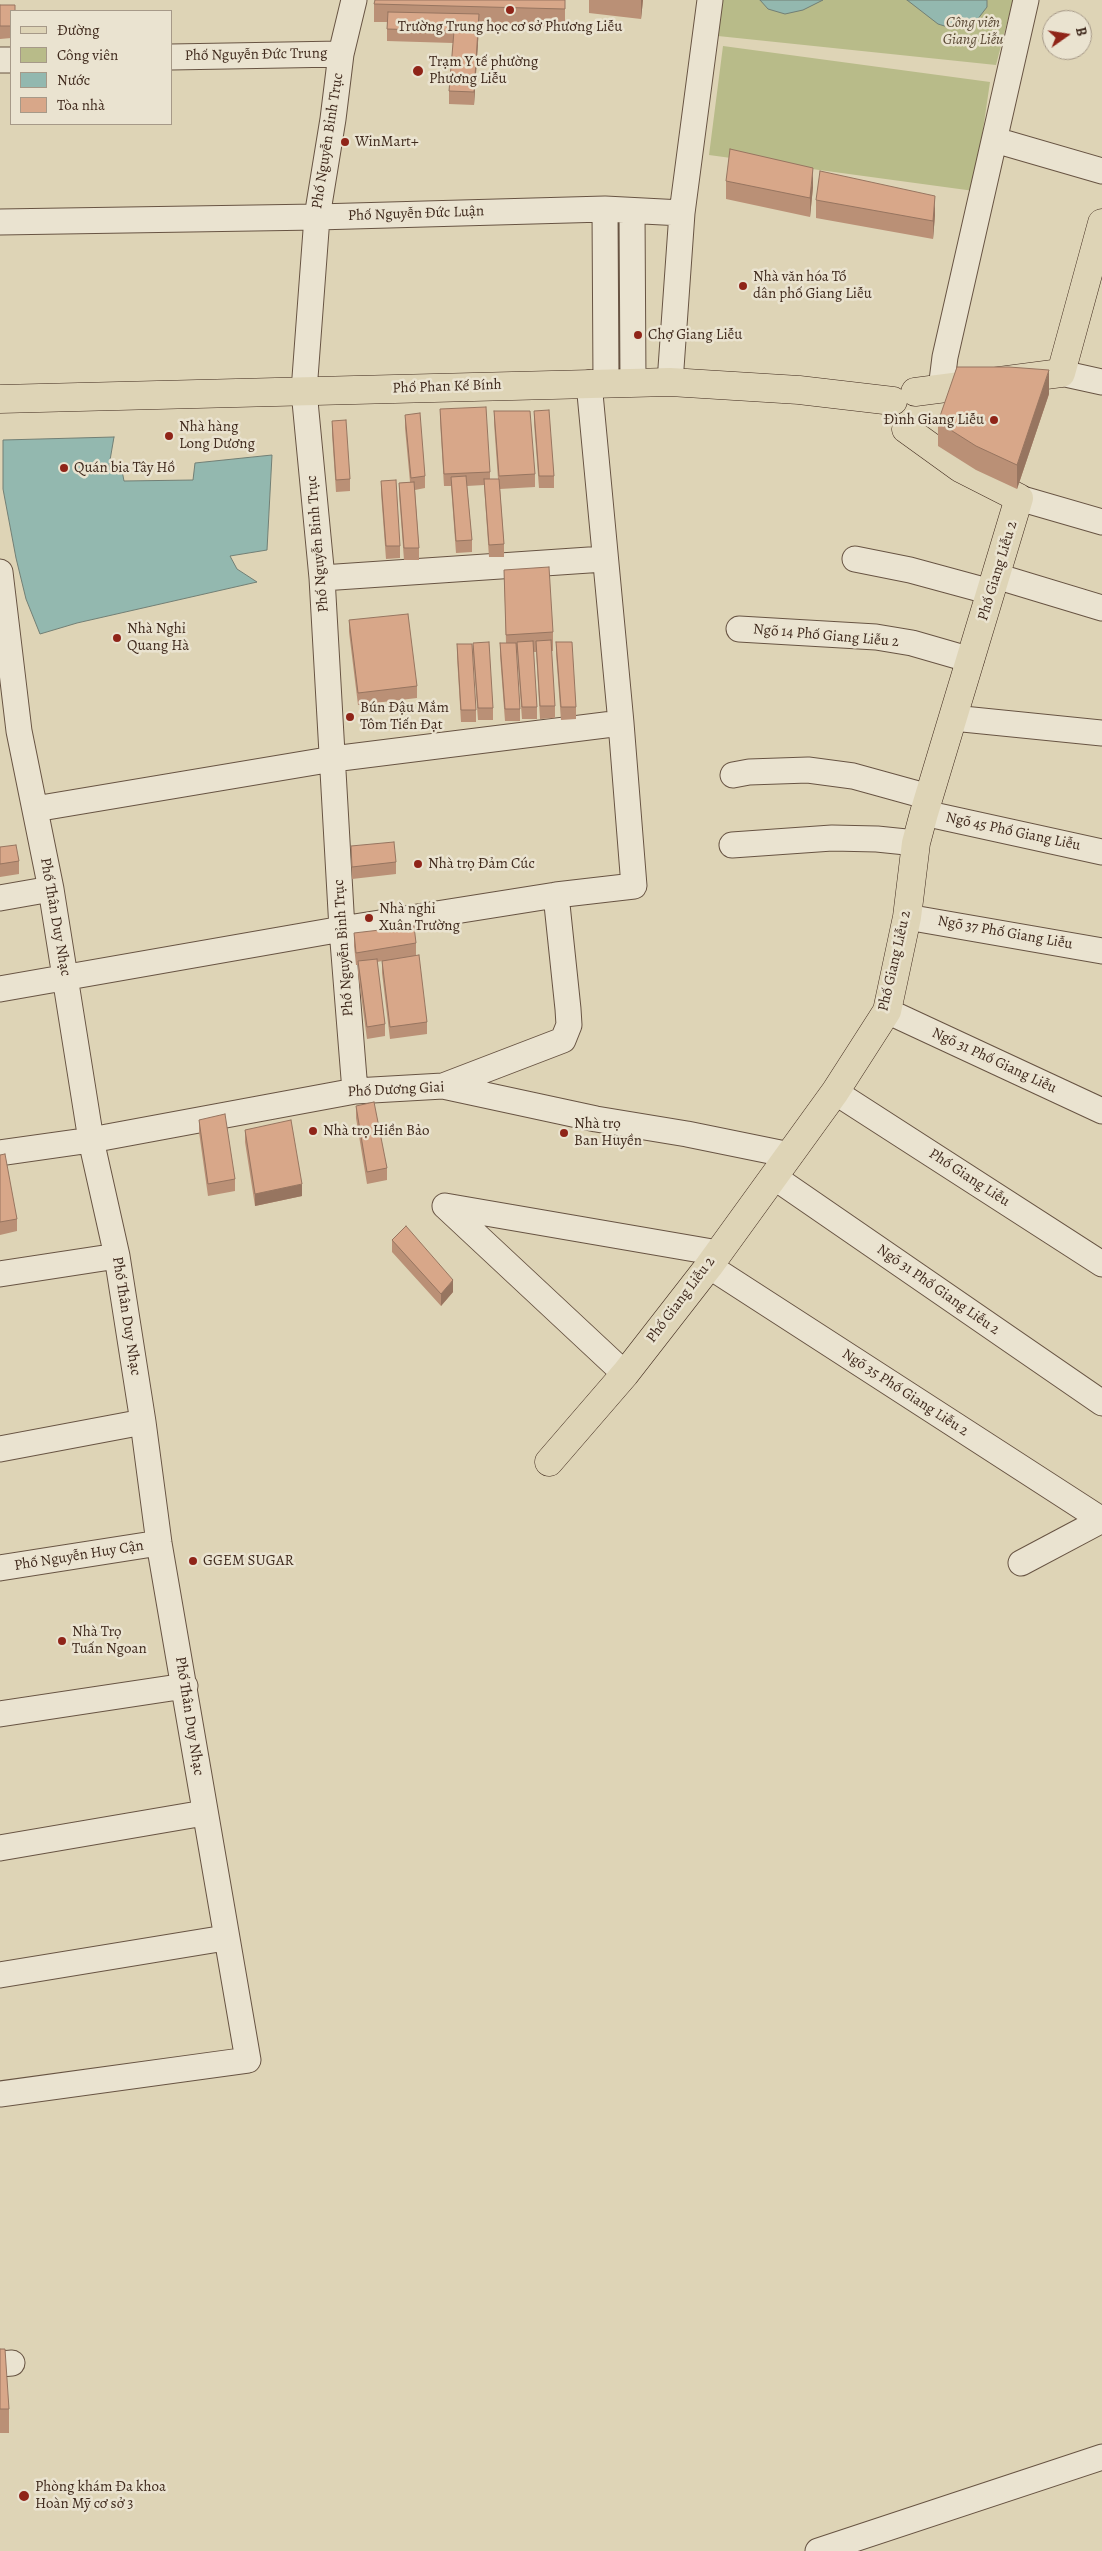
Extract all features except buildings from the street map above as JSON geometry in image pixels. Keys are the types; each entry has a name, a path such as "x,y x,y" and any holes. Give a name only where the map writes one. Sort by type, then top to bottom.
{"main road":[{"path":"1061,373 1093,290 1102,223"},
{"name":"Phố Phan Kế Bính","path":"0,399 670,382 800,390 916,394 1061,373"},
{"path":"916,394 890,413 896,424 906,429 960,468 1020,498"},
{"name":"Phố Giang Liễu 2","path":"549,1462 625,1374 714,1259 835,1092 886,1010 907,917 916,843 1020,498"}],"street":[{"name":"Phố Nguyễn Bỉnh Trục","path":"354,0 341,54 333,119 317,217 304,391 322,578 342,929 355,1090"},
{"path":"670,382 682,213 710,0"},
{"path":"916,394 945,357 1026,0"},
{"name":"Phố Nguyễn Đức Trung","path":"172,57 341,54"},
{"path":"995,140 1102,171"},
{"path":"0,989 342,929 556,895 634,886 621,723 604,559 597,383 605,209"},
{"name":"Phố Nguyễn Đức Luận","path":"0,222 317,217 605,209 682,213"},
{"path":"632,211 633,383"},
{"path":"1061,373 1102,382"},
{"path":"1020,498 1102,522"},
{"path":"322,578 604,559"},
{"path":"855,559 994,584 1102,608"},
{"name":"Phố Thân Duy Nhạc","path":"0,572 10,732 34,808 52,890 91,1140 117,1256 143,1422 159,1543 185,1686 225,1938 248,2060 0,2094"},
{"name":"Ngõ 14 Phố Giang Liễu 2","path":"739,629 876,637 912,643 971,660"},
{"path":"954,718 1102,732"},
{"path":"34,808 333,759 621,723"},
{"name":"Ngõ 45 Phố Giang Liễu","path":"733,775 748,772 808,770 853,776 927,805 1102,852"},
{"path":"732,845 832,838 877,839 916,843"},
{"path":"0,898 52,890"},
{"path":"443,1086 563,1040 569,1024 556,895"},
{"name":"Ngõ 37 Phố Giang Liễu","path":"907,917 1102,951"},
{"name":"Ngõ 31 Phố Giang Liễu","path":"886,1010 1102,1111"},
{"name":"Phố Dương Giai","path":"0,1153 91,1140 355,1090 443,1086 596,1119 687,1134 790,1155"},
{"name":"Phố Giang Liễu","path":"835,1092 1102,1264"},
{"name":"Ngõ 31 Phố Giang Liễu 2","path":"774,1177 1102,1402"},
{"path":"625,1374 445,1206 714,1259"},
{"path":"0,1274 117,1256"},
{"name":"Ngõ 35 Phố Giang Liễu 2","path":"714,1259 1102,1520"},
{"path":"0,1449 143,1422"},
{"path":"1021,1563 1102,1520"},
{"name":"Phố Nguyễn Huy Cận","path":"0,1568 159,1543"},
{"path":"0,1714 185,1686"},
{"path":"0,1848 204,1813"},
{"path":"0,1975 225,1938"},
{"path":"818,2551 1102,2458"}],"green space":[{"name":"Công viên Giang Liễu","path":"722,0 1013,0 996,65 718,36"},
{"path":"723,46 990,82 974,191 709,155"}],"water":[{"path":"760,0 823,0 803,10 785,14 768,9"},
{"path":"907,0 987,0 987,7 977,20 951,28 938,24"},
{"path":"114,437 109,466 121,465 124,481 193,480 195,463 272,455 267,550 230,556 237,569 257,582 77,623 40,634 26,599 16,558 3,489 3,440"}],"place":[{"name":"Trường Trung học cơ sở Phương Liễu","path":"510,10"},
{"name":"Trạm Y tế phường Phương Liễu","path":"418,71"},
{"name":"WinMart+","path":"345,142"},
{"name":"Nhà văn hóa Tổ dân phố Giang Liễu","path":"743,286"},
{"name":"Chợ Giang Liễu","path":"638,335"},
{"name":"Đình Giang Liễu","path":"994,420"},
{"name":"Nhà hàng Long Dương","path":"169,436"},
{"name":"Quán bia Tây Hồ","path":"64,468"},
{"name":"Nhà Nghỉ Quang Hà","path":"117,638"},
{"name":"Bún Đậu Mắm Tôm Tiến Đạt","path":"350,717"},
{"name":"Nhà trọ Đảm Cúc","path":"418,864"},
{"name":"Nhà nghỉ Xuân Trường","path":"369,918"},
{"name":"Nhà trọ Hiền Bảo","path":"313,1131"},
{"name":"Nhà trọ Ban Huyền","path":"564,1133"},
{"name":"GGEM SUGAR","path":"193,1561"},
{"name":"Nhà Trọ Tuấn Ngoan","path":"62,1641"},
{"name":"Phòng khám Đa khoa Hoàn Mỹ cơ sở 3","path":"24,2496"}]}
